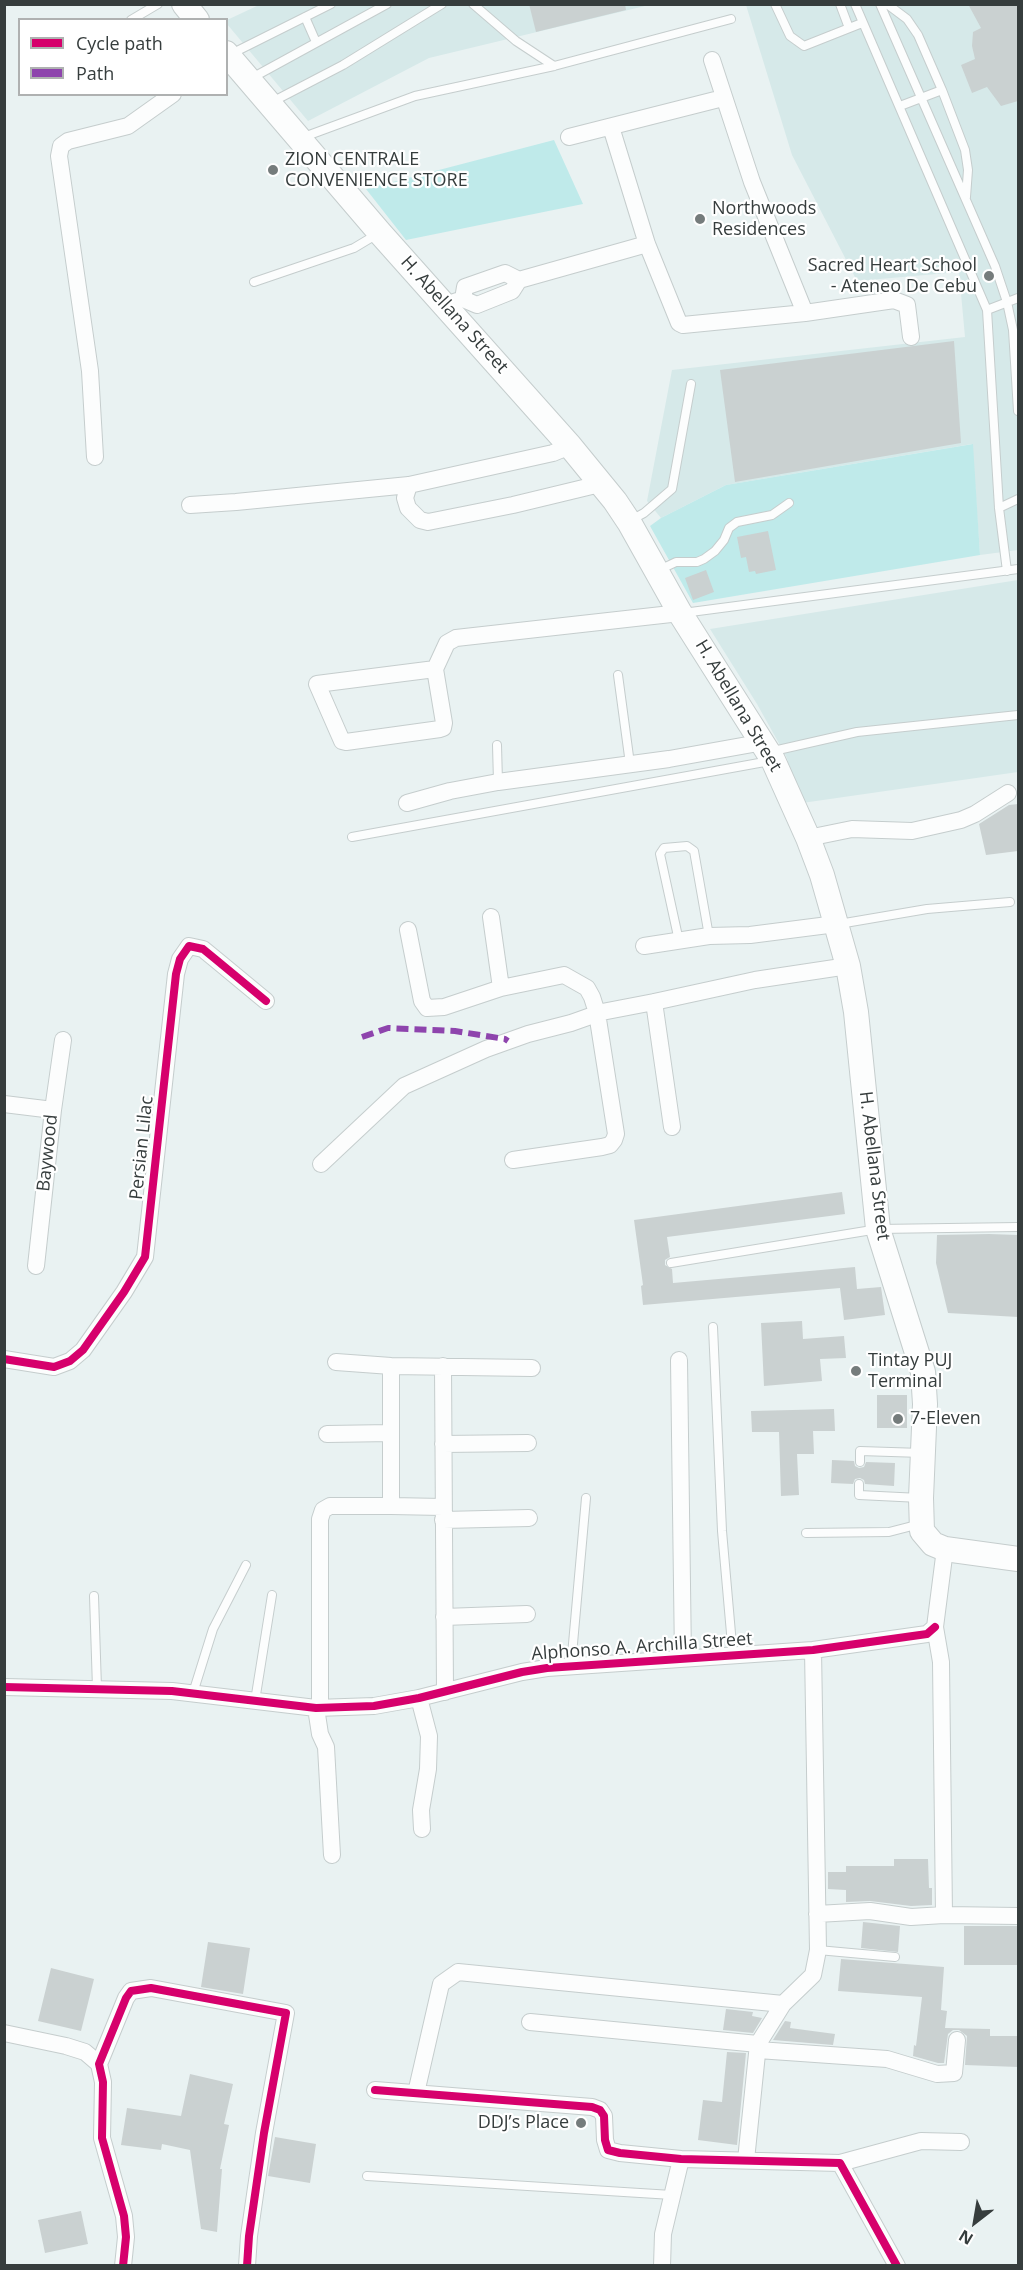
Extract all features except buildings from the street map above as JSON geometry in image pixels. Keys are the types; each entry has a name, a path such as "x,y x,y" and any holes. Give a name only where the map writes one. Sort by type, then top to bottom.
{"main road":[{"path":"184,4 195,18"},
{"name":"H. Abellana Street","path":"228,56 380,233 454,302 600,484 629,522 680,613 769,751 822,875 848,966 856,1012 878,1229 923,1372 925,1404 921,1498 931,1538"},
{"path":"931,1538 1018,1559"}],"street":[{"path":"712,60 752,182 805,313"},
{"path":"95,458 90,370 59,156 61,146 68,141 128,126 170,96"},
{"path":"569,137 723,98"},
{"path":"611,127 647,244 676,320 683,326 899,301 907,305 911,337"},
{"path":"454,302 465,287 505,273 519,280 647,244"},
{"path":"190,505 409,485 553,453 570,446"},
{"path":"409,485 405,498 408,508 420,520 428,522 600,484"},
{"path":"435,669 317,684 342,741 443,728 444,716 435,669 447,644 456,638 680,613"},
{"path":"407,803 450,791 498,782 630,764 769,751"},
{"path":"808,838 852,829 912,831 961,820 1008,793"},
{"path":"491,917 501,988"},
{"path":"644,946 709,936 750,935 836,924"},
{"path":"408,930 422,1001 427,1008 444,1006 501,988 547,977 564,975 587,988 597,1013 616,1134 614,1140 602,1147 513,1160"},
{"name":"Persian Lilac","path":"4,1359 54,1367 70,1361 83,1350 124,1292 145,1257 176,974 180,958 189,946 203,950 266,1001"},
{"path":"321,1164 404,1086 486,1049 597,1013 755,980 848,966"},
{"path":"654,1002 672,1127"},
{"name":"Baywood","path":"36,1266 63,1040"},
{"path":"4,1104 53,1110"},
{"path":"679,1360 683,1659"},
{"path":"336,1362 391,1366 532,1368"},
{"path":"391,1366 391,1506"},
{"path":"443,1366 445,1692"},
{"path":"327,1434 391,1433"},
{"path":"443,1444 528,1443"},
{"path":"332,1855 326,1747 320,1734 318,1708 323,1510 330,1506 391,1506 443,1514 529,1518"},
{"path":"931,1538 935,1627 940,1662 944,1915"},
{"path":"444,1617 527,1614"},
{"name":"Alphonso A. Archilla Street","path":"98,1688 172,1691 318,1708 374,1706 445,1692 522,1672 571,1666 813,1650 927,1634 935,1627"},
{"path":"746,2160 758,2047 783,2004 813,1975 818,1950 813,1650"},
{"path":"4,1687 98,1688"},
{"path":"418,1698 429,1736 422,1829"},
{"path":"817,1914 870,1911 911,1917 1018,1916"},
{"path":"416,2093 441,1984 458,1972 783,2004"},
{"path":"99,2064 131,1991 151,1988 286,2013 264,2133 247,2265"},
{"path":"530,2022 887,2060 937,2074 954,2073 957,2040"},
{"path":"4,2033 85,2052 99,2064 104,2082 102,2138 124,2216 126,2237 123,2265"},
{"path":"375,2090 592,2107 600,2110 604,2116 604,2140 608,2150 620,2153 681,2158 840,2163 921,2141 961,2142"},
{"path":"662,2265 663,2234 681,2158"},
{"path":"840,2163 897,2265"}],"lane":[{"path":"134,18 158,4"},
{"path":"228,55 331,4"},
{"path":"249,79 387,4"},
{"path":"270,103 343,65 442,4"},
{"path":"473,4 516,40 554,66"},
{"path":"775,4 790,36 804,46 862,23"},
{"path":"840,4 849,28"},
{"path":"855,4 987,310 999,508 1007,571"},
{"path":"880,4 995,266 1007,302 1013,330 1017,361 1018,411"},
{"path":"887,4 906,19 918,35 942,90 966,150 968,170 966,200"},
{"path":"305,17 316,42"},
{"path":"300,138 415,96 554,66 731,19"},
{"path":"900,106 942,90"},
{"path":"254,282 354,248 380,233"},
{"path":"987,310 1018,298"},
{"path":"629,522 644,513 672,489 691,384"},
{"path":"999,508 1018,499"},
{"path":"656,572 676,562 697,562 704,559 715,551 724,540 729,528 737,522 772,515 789,502"},
{"path":"680,613 1018,570"},
{"path":"618,675 630,764"},
{"path":"352,837 856,732 1018,715"},
{"path":"497,745 498,782"},
{"path":"679,940 660,854 664,848 687,846 694,851 709,936"},
{"path":"836,924 927,909 1010,902"},
{"path":"672,1263 878,1229 1018,1227"},
{"path":"713,1327 722,1531 733,1656"},
{"path":"860,1462 860,1451 922,1452"},
{"path":"860,1484 859,1495 921,1498"},
{"path":"571,1666 586,1498"},
{"path":"806,1533 889,1533 931,1538"},
{"path":"193,1693 213,1629 246,1565"},
{"path":"255,1701 272,1595"},
{"path":"94,1596 98,1688"},
{"path":"818,1950 895,1957"},
{"path":"367,2176 672,2195"}],"shaded area":[{"path":"259,5 649,5 429,58 308,121 228,25 228,20"},
{"name":"Sacred Heart School - Ateneo De Cebu","path":"746,5 1018,5 1018,550 980,555 972,444 726,485 661,518 647,501 672,370 965,337 959,272 857,281 792,155"},
{"path":"554,140 583,204 406,240 366,189"},
{"path":"973,444 980,555 693,603 650,526 661,518 726,485"},
{"path":"1018,580 1018,772 802,803 786,756 757,704 710,629"}],"marked path":[{"path":"362,1037 388,1028 455,1031 508,1041"}],"cycle path":[{"path":"4,1359 54,1367 70,1361 83,1350 124,1292 145,1257 176,974 180,959 189,946 203,949 266,1001"},
{"path":"4,1687 172,1691 316,1708 374,1706 419,1698 522,1672 547,1668 813,1650 927,1634 935,1627"},
{"path":"123,2266 126,2237 124,2216 102,2138 103,2082 99,2064 126,1998 131,1991 151,1988 286,2013 264,2133 249,2236 247,2266"},
{"path":"375,2090 592,2107 600,2110 604,2116 605,2140 608,2150 620,2153 681,2159 840,2163 897,2266"}],"place":[{"name":"ZION CENTRALE CONVENIENCE STORE","path":"273,170"},
{"name":"Northwoods Residences","path":"700,219"},
{"name":"Sacred Heart School - Ateneo De Cebu","path":"989,276"},
{"name":"Tintay PUJ Terminal","path":"856,1371"},
{"name":"7-Eleven","path":"898,1419"},
{"name":"DDJ’s Place","path":"581,2123"}]}
